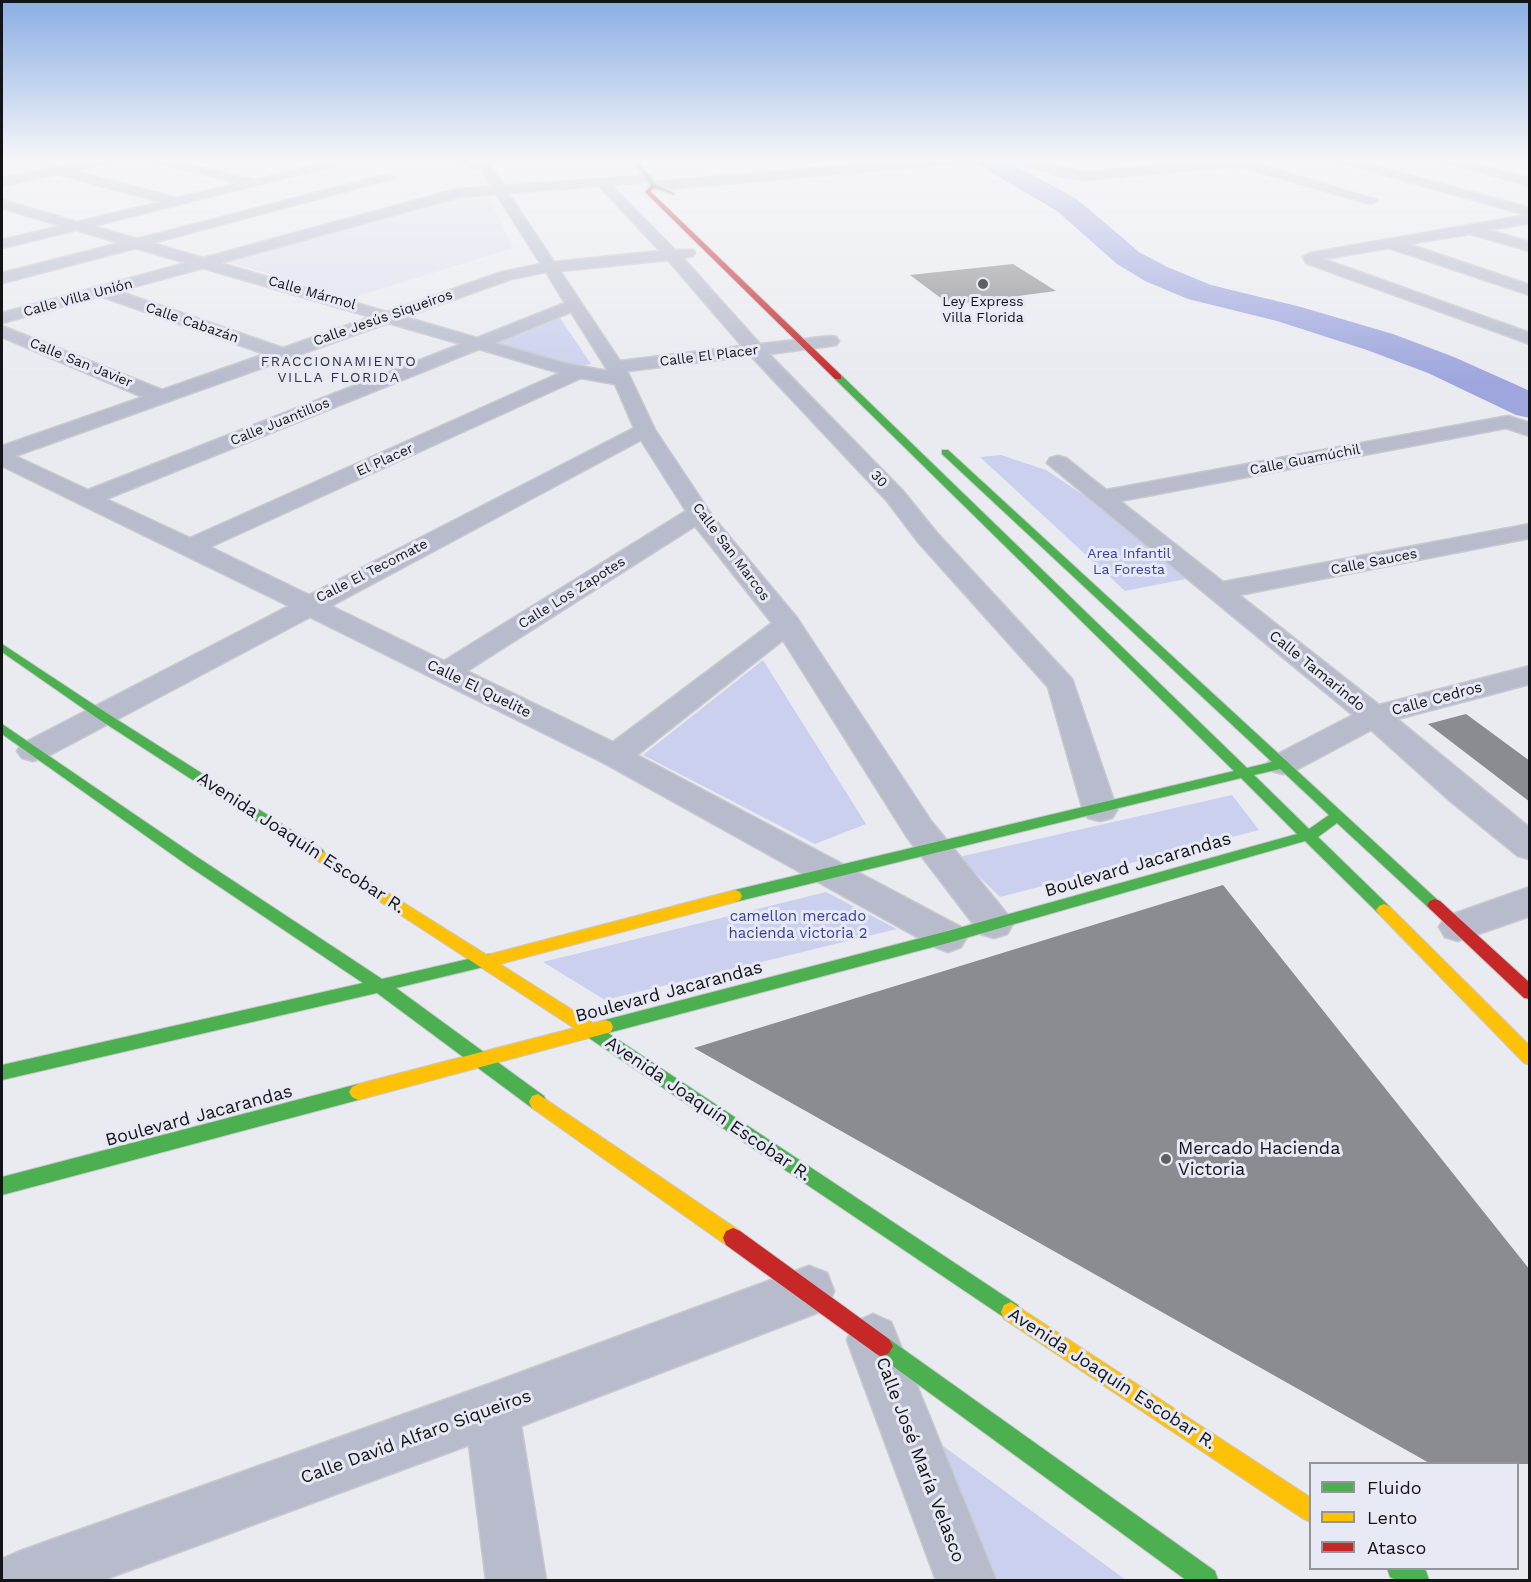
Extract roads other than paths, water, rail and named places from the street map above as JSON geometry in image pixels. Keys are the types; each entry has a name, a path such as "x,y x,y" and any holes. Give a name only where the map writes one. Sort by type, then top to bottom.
{"street":[{"path":"2,244 53,232"},
{"name":"Calle Mármol","path":"103,232 578,372 619,374"},
{"path":"2,278 184,232"},
{"name":"Calle Villa Unión","path":"2,318 320,232"},
{"name":"Calle San Marcos","path":"528,232 619,374 645,430 699,513 787,624 934,849 994,924"},
{"name":"30","path":"650,232 755,350 895,496 928,538 1062,685 1100,810"},
{"path":"688,232 1245,775 1310,835 1530,1058"},
{"path":"1451,232 1310,257 1311,260 1530,339"},
{"path":"1478,232 1530,247"},
{"path":"1388,242 1530,290"},
{"name":"Calle Jesús Siqueiros","path":"2,453 280,353 507,275 550,267 707,251"},
{"name":"Calle Cabazán","path":"104,292 280,353"},
{"name":"Calle Juantillos","path":"85,499 575,305"},
{"path":"814,325 834,345"},
{"name":"Calle San Javier","path":"2,331 159,396"},
{"name":"Calle El Placer","path":"619,374 755,350 803,345 834,345"},
{"name":"El Placer","path":"190,547 578,372"},
{"name":"Calle Guamúchil","path":"1102,498 1508,422 1530,430"},
{"name":"Calle El Tecomate","path":"101,715 645,430"},
{"path":"932,440 1530,993"},
{"name":"Calle El Quelite","path":"2,458 190,547 615,756 948,937"},
{"name":"Calle Tamarindo","path":"1058,463 1374,716 1461,792 1530,847"},
{"name":"Calle Los Zapotes","path":"446,672 699,513"},
{"name":"Calle Sauces","path":"1217,591 1530,531"},
{"path":"615,756 787,624"},
{"name":"Avenida Joaquín Escobar R.","path":"2,647 101,715 486,961 1309,1509"},
{"name":"Calle Cedros","path":"1283,764 1374,716 1530,675"},
{"path":"12,739 101,715"},
{"path":"12,739 379,985 480,1060 809,1290 873,1340 1206,1581"},
{"path":"2,1073 486,961 825,872 1100,810 1283,764"},
{"name":"Boulevard Jacarandas","path":"2,1186 948,937 1310,835 1338,815"},
{"path":"1458,927 1530,901"},
{"name":"Calle David Alfaro Siqueiros","path":"48,1576 809,1290"},
{"name":"Calle José María Velasco","path":"873,1340 966,1581"},
{"path":"492,1410 516,1581"},
{"path":"1401,1570 1418,1581"}],"waterway":[{"path":"1098,232 1128,258 1156,274 1200,292 1289,314 1380,342 1441,365 1530,406"}],"place":[{"name":"Ley Express Villa Florida","path":"983,284"},
{"name":"Mercado Hacienda Victoria","path":"1166,1159"}],"district":[{"name":"FRACCIONAMIENTO VILLA FLORIDA","path":"339,370"}],"park label":[{"name":"Area Infantil La Foresta","path":"1129,562"},
{"name":"camellon mercado hacienda victoria 2","path":"798,926"}]}
